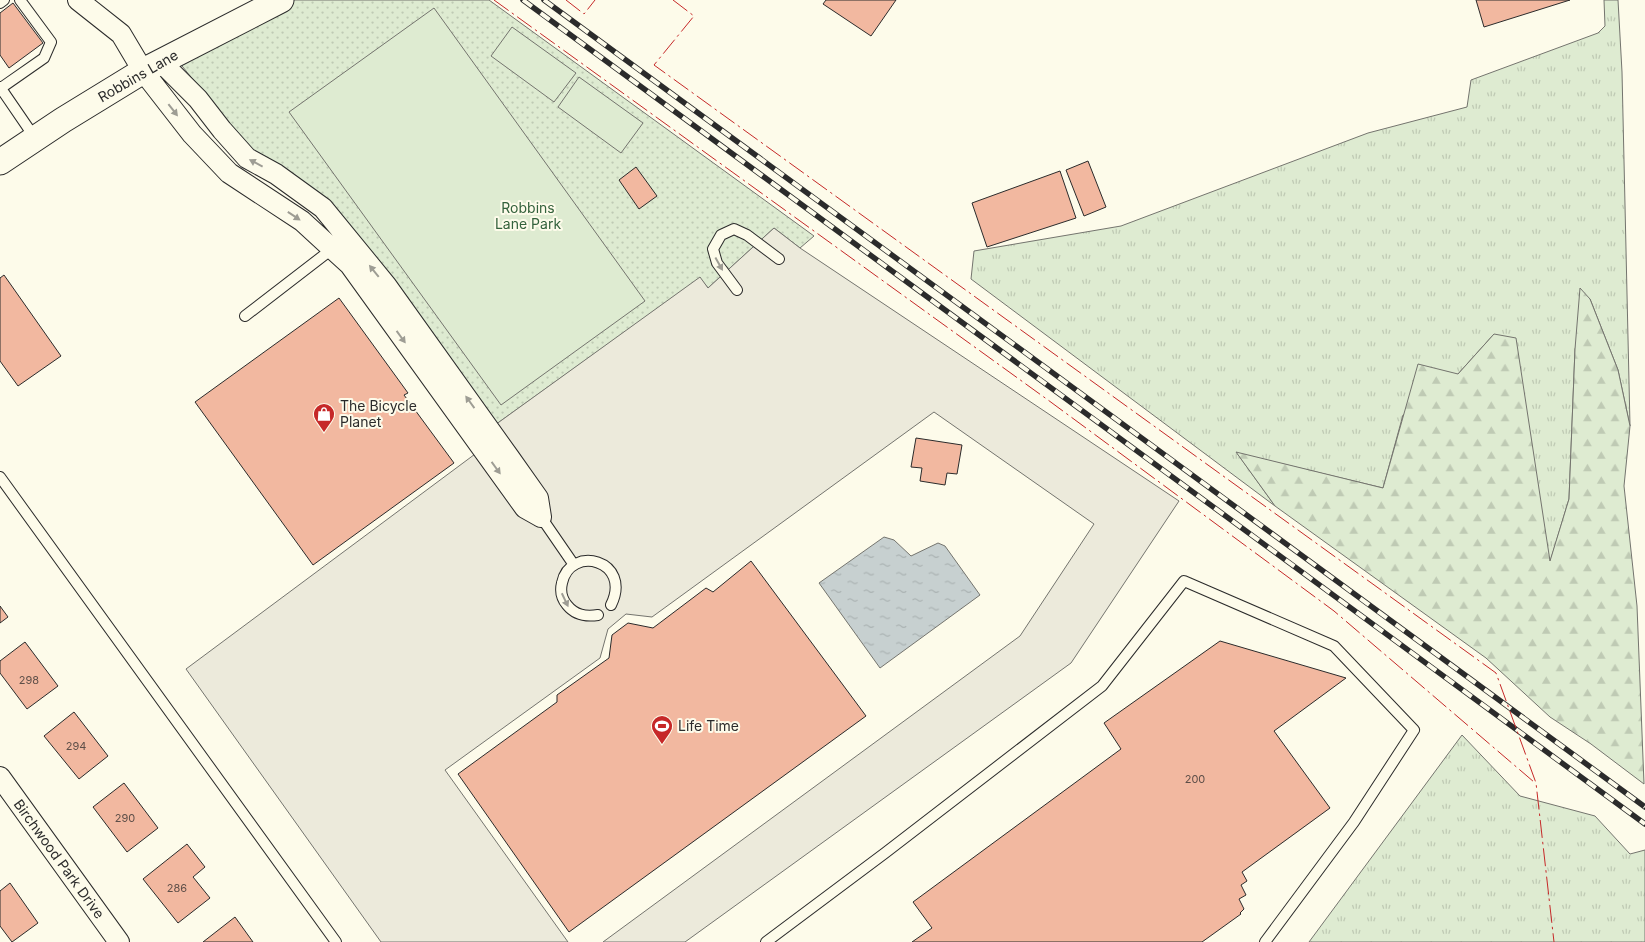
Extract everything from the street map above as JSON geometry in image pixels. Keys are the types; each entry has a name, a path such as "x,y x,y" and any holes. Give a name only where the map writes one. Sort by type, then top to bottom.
{"street":[{"path":"78,0 121,34 152,67 198,99 247,158 276,174 323,208 386,286 538,498 541,517"},
{"name":"Robbins Lane","path":"0,162 152,67 281,0"},
{"path":"152,67 192,134 229,173 302,221 350,265 525,508 541,517"},
{"name":"Birchwood Park Drive","path":"0,777 118,942"}],"lane":[{"path":"0,3 4,0"},
{"path":"20,0 31,21 50,42 44,58 0,87 36,138"},
{"path":"737,290 717,263 714,249 721,235 734,229 747,235 779,259"},
{"path":"245,316 332,249"},
{"path":"0,477 336,942"},
{"path":"541,517 574,565"},
{"path":"598,615 589,617 574,612 564,602 561,587 563,578 574,565 582,561 591,560 607,567 613,574 616,582 616,596 611,605"},
{"path":"766,942 1102,686 1184,581 1334,646 1414,730 1354,822 1265,942"}],"green space":[{"name":"Robbins Lane Park","path":"282,0 489,0 814,236 800,248 774,228 708,288 700,278 495,425 331,204 249,149 174,56"},
{"path":"1604,0 1618,0 1622,72 1630,426 1618,370 1590,299 1575,349 1569,499 1550,562 1494,334 1458,374 1403,415 1383,488 1237,453 1275,506 971,279 974,251 1121,226 1368,133 1467,107 1471,80 1598,33 1605,26"},
{"path":"434,8 645,301 501,405 289,112"},
{"path":"512,27 576,73 554,102 491,56"},
{"path":"579,77 643,123 621,153 558,107"},
{"path":"1580,288 1590,299 1618,370 1630,426 1624,486 1637,606 1644,784 1591,744 1550,717 1486,658 1275,506 1236,452 1383,488 1418,364 1458,374 1494,334 1516,338 1550,561 1569,499 1575,349"},
{"path":"1462,735 1520,796 1595,816 1630,854 1645,850 1645,942 1309,942"}],"shaded area":[{"path":"774,228 800,248 1179,501 1071,663 685,942 603,942 1020,636 1094,524 934,412 652,617 626,614 608,629 600,658 445,770 568,942 381,942 186,669 502,434 495,425 700,277 708,288"}],"water":[{"path":"884,537 894,540 911,556 938,543 945,546 980,595 880,668 819,583"}],"building":[{"path":"826,0 896,0 871,36 823,4"},
{"path":"1476,0 1570,0 1484,27"},
{"path":"13,3 43,43 9,68 0,55 0,13"},
{"path":"1088,161 1106,207 1084,216 1066,170"},
{"path":"636,167 657,196 639,209 619,180"},
{"path":"1060,171 1076,218 987,247 972,203"},
{"path":"4,275 61,356 18,386 0,361 0,278"},
{"name":"The Bicycle Planet","path":"339,298 408,393 404,395 454,463 313,565 195,402"},
{"path":"916,438 962,445 957,474 947,473 945,485 920,481 922,468 911,467"},
{"name":"Life Time","path":"751,561 866,716 569,932 458,774 557,702 557,695 609,658 612,635 628,623 653,628 706,588 713,592"},
{"path":"0,606 8,617 0,623"},
{"path":"1220,641 1346,678 1274,731 1330,808 1242,872 1247,881 1241,885 1246,895 1239,899 1244,909 1241,914 1202,942 912,942 932,928 913,902 1121,749 1104,723"},
{"path":"25,642 58,686 27,709 0,673 0,661"},
{"path":"74,712 108,756 79,779 44,736"},
{"path":"124,783 158,828 127,852 93,807"},
{"path":"187,844 205,867 193,877 210,898 178,923 143,879"},
{"path":"10,883 38,923 12,942 0,926 0,891"},
{"path":"235,917 253,942 203,942"}],"railway":[{"path":"523,0 1645,824"},
{"path":"544,0 1645,807"}],"power":[{"path":"494,0 1048,400 1334,611 1534,782"},
{"path":"566,0 584,14 595,0"},
{"path":"673,0 694,16 654,65 1496,673 1536,783 1554,942"}],"place":[{"name":"The Bicycle Planet","path":"324,433"},
{"name":"Life Time","path":"662,745"}]}
